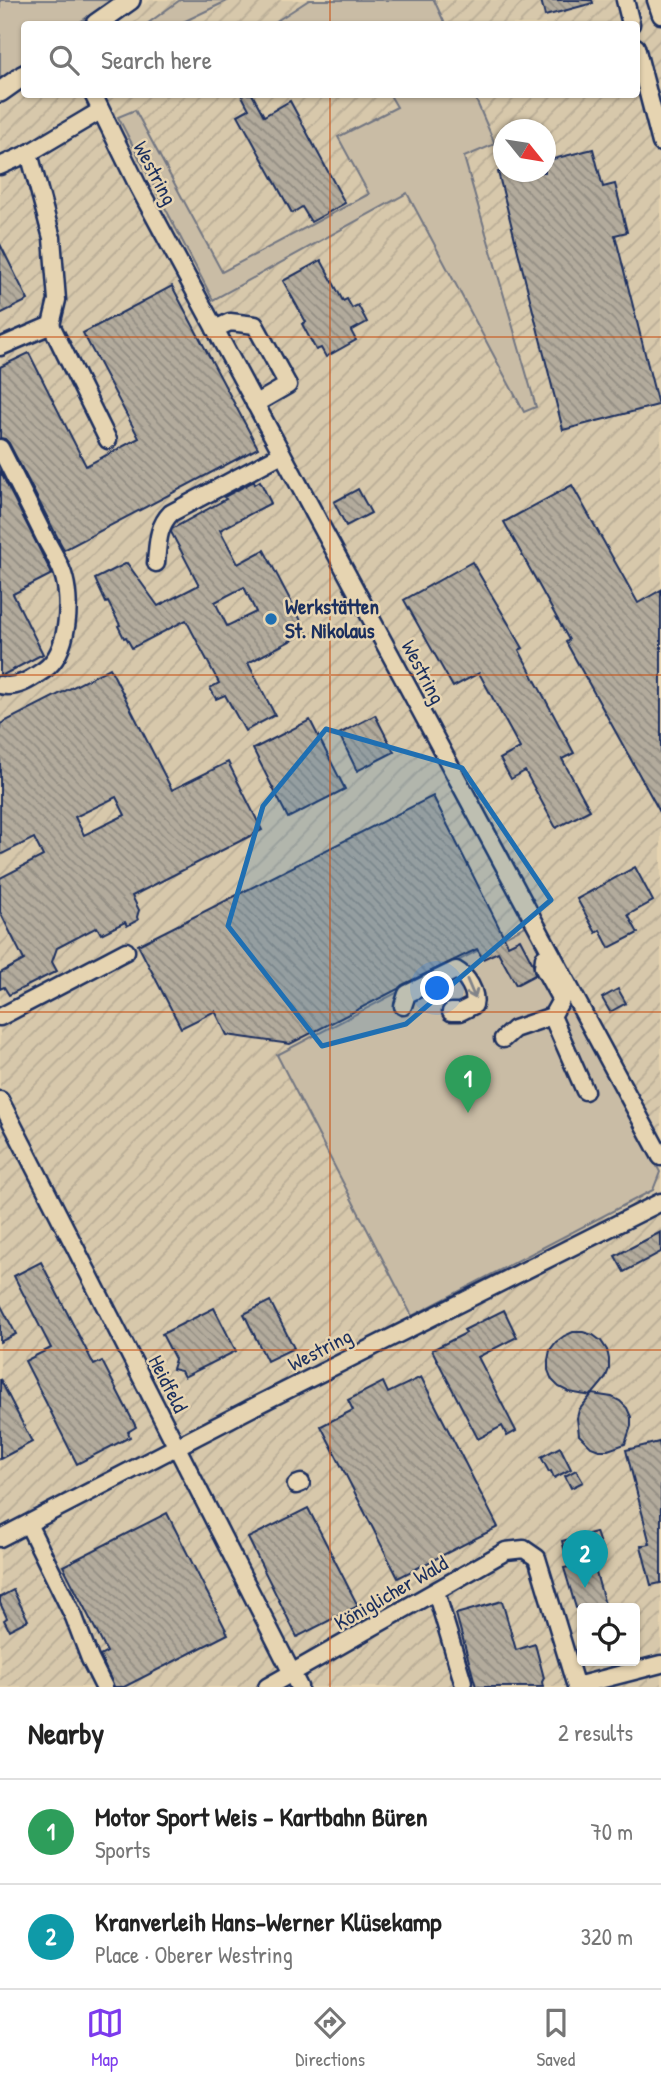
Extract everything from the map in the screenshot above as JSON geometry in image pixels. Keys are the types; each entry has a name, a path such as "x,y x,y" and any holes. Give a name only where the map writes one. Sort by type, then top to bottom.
{"main road":[{"path":"100,21 130,0"},
{"path":"0,92 21,77"}],"street":[{"path":"625,0 630,21"},
{"path":"656,0 661,15"},
{"path":"640,61 660,133"},
{"name":"Westring","path":"95,98 255,404 661,1157"},
{"path":"0,166 29,153 100,111"},
{"path":"29,153 52,238 57,300 51,325 108,440"},
{"path":"215,329 230,322 255,325 288,385 255,404"},
{"path":"0,347 51,325"},
{"path":"0,448 63,575 68,602 67,626 62,645 50,667 24,684 0,685"},
{"path":"156,563 159,532 171,513 282,454"},
{"path":"0,1017 126,951"},
{"path":"503,1039 514,1029 552,1016 561,1000 543,967 544,958 551,954"},
{"path":"403,1006 407,994 456,970 465,975 476,998 474,1005 460,1012 451,1012"},
{"path":"552,1016 585,1091"},
{"name":"Heidfeld","path":"0,1100 296,1680"},
{"name":"Westring","path":"0,1538 661,1202"},
{"path":"28,1524 104,1687"},
{"name":"Königlicher Wald","path":"267,1687 296,1680 506,1551 524,1549 537,1558 576,1687"},
{"path":"436,1592 463,1682"},
{"path":"576,1687 661,1664"}],"highlighted area":[{"path":"326,729 462,768 551,900 406,1024 322,1046 228,926 263,806"}],"shaded area":[{"path":"0,0 112,0 81,21 21,21 21,64 0,80"},
{"path":"150,0 661,0 661,1687 0,1687 0,106 21,90 21,98 640,98 640,21 118,21"},
{"path":"180,0 229,0 185,21 151,21"},
{"path":"309,0 434,0 444,21 277,21"},
{"path":"392,98 475,98 493,145 464,157 536,407 524,412 407,193 213,300 118,117 135,110 222,272 369,194 338,137 397,107"},
{"path":"529,924 660,1172 653,1190 412,1316 277,1055"}],"building":[{"path":"541,0 592,0 593,3 545,16"},
{"path":"243,98 254,98 264,116 290,101 345,203 311,222 302,207 292,213 238,115 249,109"},
{"path":"593,149 603,187 615,184 627,232 615,235 658,405 563,430 501,182 556,182 556,158"},
{"path":"0,244 28,300 0,314"},
{"path":"321,260 343,301 347,299 352,308 358,305 367,322 351,331 356,340 326,357 321,348 316,350 302,324 306,322 283,281"},
{"path":"172,286 258,448 64,550 9,443 0,438 0,367 29,353 86,466 139,438 83,333"},
{"path":"0,471 52,574 13,594 43,654 3,675 0,675"},
{"name":"Werkstätten St. Nikolaus","path":"254,481 255,484 260,481 271,503 220,530 238,564 264,550 307,632 248,663 275,715 245,731 225,695 216,699 210,688 219,683 186,620 132,648 126,637 124,638 118,626 120,625 95,579 127,563 158,606 199,585 171,532 226,499 224,497","holes":["244,587 256,612 227,626 215,602"]},
{"path":"572,485 638,603 661,590 661,814 566,642 569,640 504,522"},
{"path":"358,489 371,513 346,526 334,502"},
{"path":"472,562 523,648 519,650 574,753 562,759 590,810 556,828 525,771 511,779 500,759 520,748 479,673 453,687 404,600"},
{"path":"110,668 172,790 228,762 262,830 132,896 139,910 138,920 127,926 125,922 101,934 97,927 57,948 52,962 57,971 9,995 4,987 0,989 0,973 24,960 0,912 0,878 43,856 34,838 0,855 0,724","holes":["116,797 125,815 84,835 75,817"]},
{"path":"375,715 394,752 357,771 339,734"},
{"path":"310,720 345,789 288,818 253,749"},
{"path":"433,796 508,945 520,939 533,964 535,975 516,985 498,952 483,959 477,949 290,1044 227,1035 215,1011 181,1028 138,945"},
{"path":"635,867 653,901 628,915 638,933 609,948 600,930 596,933 577,899"},
{"path":"618,989 626,1003 610,1012 602,998"},
{"path":"661,1232 661,1252 624,1272 615,1256"},
{"path":"41,1262 94,1365 102,1361 136,1427 128,1432 130,1437 77,1464 25,1361 51,1348 14,1276"},
{"path":"270,1301 294,1348 267,1361 244,1314"},
{"path":"0,1304 16,1334 0,1342"},
{"path":"214,1308 236,1351 184,1377 181,1371 172,1369 175,1359 162,1334"},
{"path":"504,1310 517,1337 478,1357 516,1431 507,1436 502,1426 478,1439 432,1350"},
{"path":"573,1332 593,1335 607,1350 609,1369 605,1379 591,1396 569,1392 559,1387 548,1370 550,1350 556,1342"},
{"path":"421,1377 498,1527 398,1578 321,1426 353,1410 348,1400 383,1382 388,1393"},
{"path":"0,1379 32,1442 0,1459"},
{"path":"592,1394 612,1397 627,1408 631,1426 625,1444 599,1450 591,1447 579,1435 579,1410"},
{"path":"659,1442 661,1583 651,1585 641,1546 650,1544 626,1450"},
{"path":"560,1447 571,1469 554,1478 541,1457"},
{"path":"576,1470 583,1482 571,1488 565,1476"},
{"path":"308,1508 358,1606 297,1637 248,1538"},
{"path":"167,1513 228,1634 124,1687 114,1687 100,1656 107,1652 63,1566"},
{"path":"596,1532 604,1556 592,1559 605,1603 577,1603 576,1608 564,1568 569,1567 562,1541"},
{"path":"13,1590 28,1620 9,1630 4,1620 7,1618 0,1597"},
{"path":"502,1601 516,1650 535,1644 544,1678 543,1687 476,1687 456,1614"}],"place":[{"name":"Werkstätten St. Nikolaus","path":"271,619"},
{"name":"Motor Sport Weis - Kartbahn Büren","path":"468,1113"},
{"name":"Kranverleih Hans-Werner Klüsekamp","path":"585,1588"}]}
